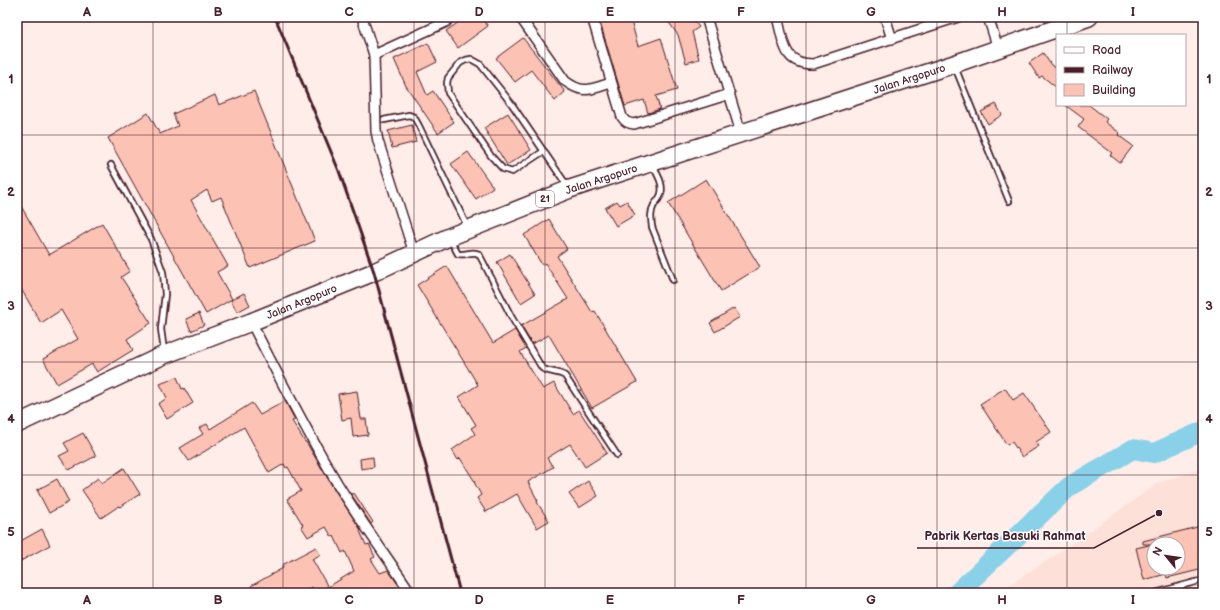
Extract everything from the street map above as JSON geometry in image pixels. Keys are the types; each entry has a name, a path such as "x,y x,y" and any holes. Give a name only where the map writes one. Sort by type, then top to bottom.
{"highway":[{"name":"Jalan Argopuro","path":"17,424 164,355 374,272 449,238 570,189 954,64 1089,17"}],"street":[{"path":"362,17 374,55 376,131 414,254"},
{"path":"374,55 446,22 450,17"},
{"path":"520,17 565,80 573,86 585,91 611,83"},
{"path":"592,17 622,117 624,121 629,124 634,124 730,94"},
{"path":"706,17 741,133"},
{"path":"777,17 787,53 794,60 803,64 813,64 958,17"},
{"path":"885,17 892,39"},
{"path":"988,17 998,48"},
{"path":"250,322 338,485 372,538 411,593"}],"lane":[{"path":"544,151 512,172 503,169 491,156 448,93 448,78 460,63 472,59 480,64 511,103 544,151 570,189"},
{"path":"954,64 1009,201"},
{"path":"384,120 409,115 414,117 420,126 469,230"},
{"path":"651,163 660,178 662,188 660,198 654,206 650,219 673,280"},
{"path":"111,165 151,239 163,272 165,294 162,329 164,355"},
{"path":"449,238 458,254 461,255 474,252 479,254 512,318 542,368 565,376 616,455"},
{"path":"1155,593 1203,580"}],"shaded area":[{"path":"1203,468 1203,593 996,593 1053,557 1158,483"}],"building":[{"path":"466,17 481,17 488,26 458,48 446,31"},
{"path":"604,17 630,17 638,46 661,38 677,90 656,96 660,109 648,113 644,100 625,106 599,19"},
{"path":"665,17 691,17 699,27 692,32 699,59 686,63 678,35"},
{"path":"523,38 565,92 555,101 531,70 515,82 496,58"},
{"path":"428,43 437,62 417,72 427,95 433,91 454,122 438,133 406,86 394,59"},
{"path":"1043,53 1051,65 1056,68 1056,87 1042,76 1039,78 1029,63"},
{"path":"254,91 315,241 250,268 221,197 212,201 207,190 191,200 228,266 217,272 232,299 206,314 108,138 148,113 160,134 178,126 173,114 215,95 219,105"},
{"path":"996,104 1002,115 988,124 981,112"},
{"path":"1066,106 1090,106 1107,119 1105,122 1120,133 1118,135 1133,146 1120,163 1110,155 1112,153 1078,127 1084,119"},
{"path":"508,113 531,150 507,165 484,128"},
{"path":"412,125 416,142 392,148 388,131"},
{"path":"468,152 493,187 476,199 451,164"},
{"path":"706,179 760,267 721,291 668,203"},
{"path":"17,199 49,255 102,223 130,271 121,277 151,323 127,339 133,350 97,372 92,364 57,384 43,359 78,339 61,310 41,323 17,282"},
{"path":"617,201 620,205 627,201 635,215 616,226 605,208"},
{"path":"549,219 567,249 557,256 592,312 595,311 637,382 592,408 549,335 532,344 521,326 568,299 545,263 542,265 524,235"},
{"path":"510,254 535,294 521,303 497,262"},
{"path":"447,266 493,343 515,330 526,348 520,352 543,389 554,383 573,414 579,410 607,453 585,467 570,444 547,458 553,467 528,482 538,501 537,502 549,521 537,528 517,494 486,512 477,498 481,495 475,482 460,458 458,460 452,450 475,434 471,428 476,425 459,397 478,385 417,285"},
{"path":"244,293 250,305 237,312 231,300"},
{"path":"734,308 740,317 715,332 710,323"},
{"path":"199,313 204,325 191,331 186,319"},
{"path":"177,377 182,389 184,388 193,403 167,419 158,404 167,398 160,384"},
{"path":"1005,388 1013,400 1024,393 1051,432 1036,442 1039,446 1022,457 1012,442 1007,445 980,404"},
{"path":"357,391 361,419 366,419 368,435 353,437 351,418 342,420 338,394"},
{"path":"285,401 295,420 292,421 361,530 360,531 366,545 369,544 375,557 371,559 380,573 388,570 404,593 315,593 312,587 302,593 255,593 251,586 283,568 282,565 316,547 320,555 312,559 328,587 354,571 345,551 342,553 334,536 332,537 326,527 308,537 301,526 303,525 287,499 301,491 288,467 286,468 284,464 269,473 244,427 189,461 180,448 203,434 199,428 207,424 210,429 252,403 260,415"},
{"path":"83,433 96,456 69,470 59,456 69,451 64,443"},
{"path":"373,457 374,467 361,469 360,459"},
{"path":"124,468 140,494 101,518 82,490 98,478 102,483"},
{"path":"57,479 69,502 49,513 37,490"},
{"path":"588,481 598,496 579,508 569,494"},
{"path":"354,493 373,522 371,524 351,494"},
{"path":"1201,526 1203,533 1203,569 1186,573 1186,536 1162,536"},
{"path":"42,529 50,545 17,563 17,543"},
{"path":"1146,540 1146,544 1143,544 1143,541"},
{"path":"1146,546 1146,576 1159,576 1144,580 1136,548"}],"waterway":[{"path":"957,593 1070,486 1133,449 1154,453 1203,431"}],"railway":[{"path":"275,17 339,171 374,272 460,593"}],"place":[{"name":"Pabrik Kertas Basuki Rahmat","path":"1159,513"}]}
